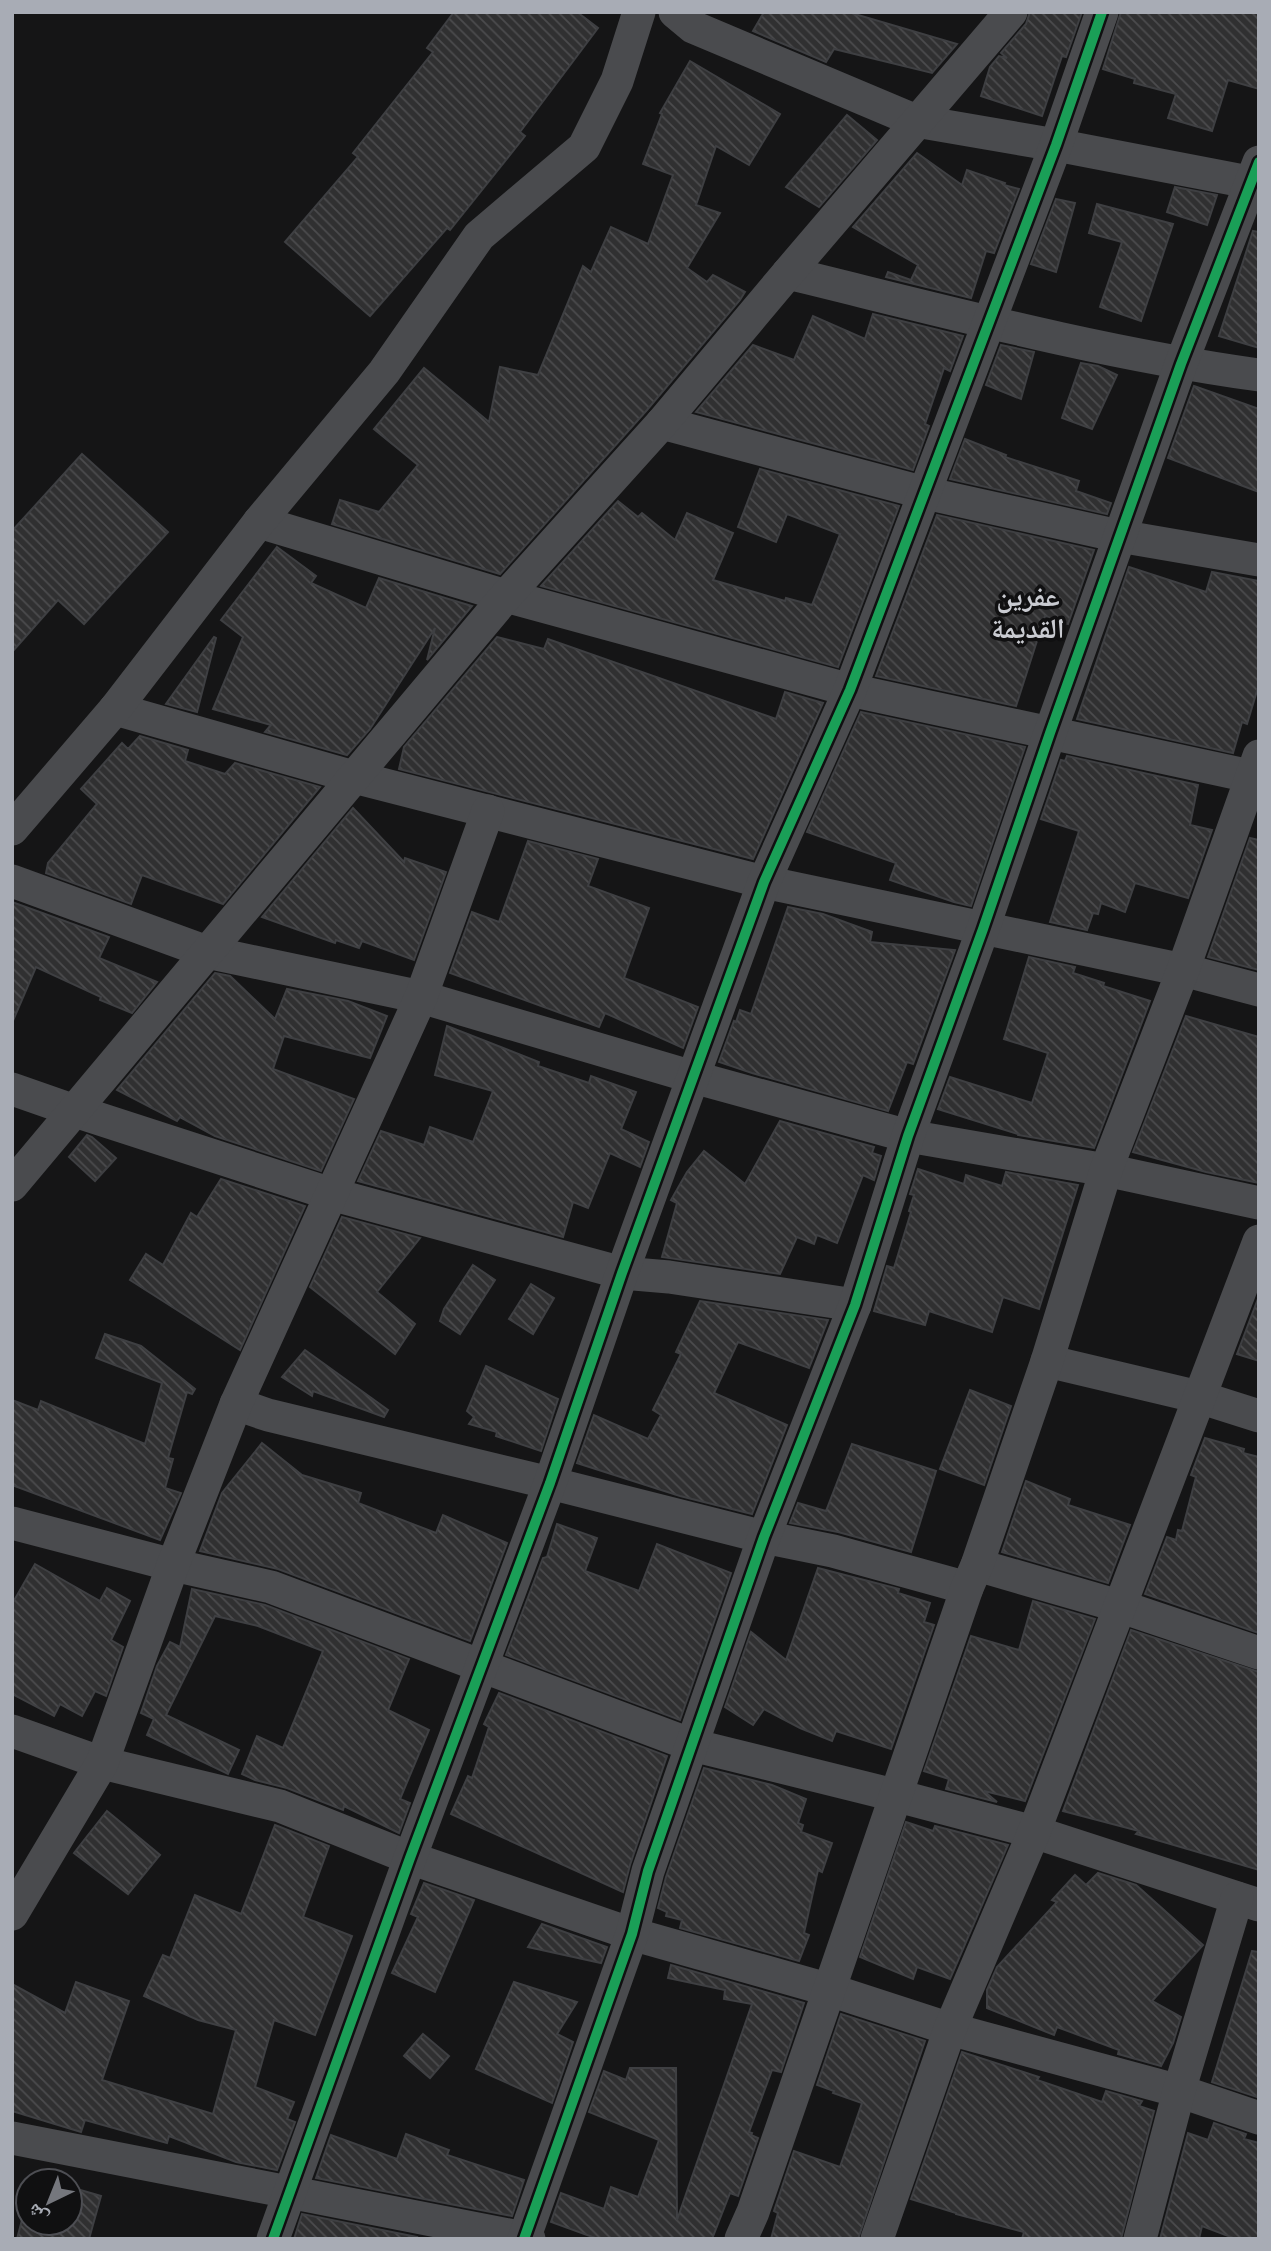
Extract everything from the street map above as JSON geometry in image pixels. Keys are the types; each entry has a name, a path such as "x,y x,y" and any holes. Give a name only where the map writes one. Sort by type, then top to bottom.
{"street":[{"path":"12,829 115,709 259,523 384,372 479,236 583,146 617,81 639,12"},
{"path":"12,2138 526,2238 632,1934 648,1871 764,1538 855,1305 908,1136 1181,364 1256,176 916,121 693,27 675,12"},
{"path":"12,1185 506,596 662,423 916,121 1012,12"},
{"path":"272,2239 550,1483 622,1273 764,882 850,690 1056,145 1102,12"},
{"path":"788,273 989,322 1181,364 1259,374"},
{"path":"662,423 925,493 1119,537 1259,560"},
{"path":"259,523 506,596 850,690 1050,733 1257,770 1107,1170 1047,1361 894,1795 753,2212 741,2239"},
{"path":"115,709 354,777 764,882 1183,970 1259,990"},
{"path":"12,1914 102,1763 173,1565 236,1404 421,997 488,811"},
{"path":"12,881 207,952 421,997 693,1077 908,1136 1107,1170 1259,1203"},
{"path":"12,1089 331,1194 622,1273 669,1277 855,1305"},
{"path":"877,2239 950,2029 1034,1832 1259,1241"},
{"path":"1047,1361 1199,1397 1259,1416"},
{"path":"236,1404 268,1415 764,1538 1119,1606 1259,1653"},
{"path":"12,1523 173,1565 271,1587 692,1745 1034,1832 1248,1902 1179,2091 1140,2239"},
{"path":"12,1731 102,1763 280,1806 410,1858 632,1934 830,1990 950,2029 1179,2091 1259,2118"}],"building":[{"path":"454,12 577,12 598,28 520,132 525,136 450,230 447,228 370,316 285,242 358,157 353,153 433,52 427,48"},
{"path":"764,12 848,12 957,44 932,73 834,49 826,62 753,31"},
{"path":"1030,12 1082,12 1066,57 1062,56 1042,116 981,96 990,67 999,56 1007,58 1001,53 1026,24"},
{"path":"1121,12 1259,12 1259,89 1228,80 1212,131 1168,118 1176,94 1134,83 1135,79 1103,69"},
{"path":"690,61 780,114 749,165 716,146 696,205 720,213 687,268 707,282 713,275 745,292 740,300 647,410 500,574 332,524 340,500 379,512 418,465 374,429 424,368 489,422 500,367 538,375 583,266 591,272 611,227 648,244 673,175 643,164 662,114 660,113"},
{"path":"847,115 877,140 819,207 786,187"},
{"path":"917,153 962,185 967,170 1019,189 994,253 986,251 971,298 886,277 888,272 911,280 918,265 853,227"},
{"path":"1175,187 1217,195 1207,225 1167,212"},
{"path":"1056,199 1075,203 1056,272 1031,264"},
{"path":"1097,204 1173,224 1141,321 1100,307 1122,242 1089,233"},
{"path":"1253,231 1259,232 1259,348 1219,336"},
{"path":"873,314 963,336 950,371 944,368 925,424 929,426 913,470 696,412 753,345 794,360 813,316 865,339"},
{"path":"1001,345 1034,352 1021,399 986,385"},
{"path":"1081,363 1098,366 1117,375 1092,429 1062,418"},
{"path":"1194,386 1259,409 1259,492 1168,458"},
{"path":"965,439 1006,455 1005,457 1079,481 1076,491 1111,503 1107,514 950,479"},
{"path":"82,454 168,532 84,624 58,600 12,652 12,531"},
{"path":"760,469 899,506 838,667 541,586 618,501 638,517 642,513 675,540 687,513 733,533 713,580 785,601 786,598 812,605 840,534 787,514 776,542 738,527"},
{"path":"937,515 1094,550 1068,624 1045,616 1016,706 876,676"},
{"path":"277,547 316,576 311,583 366,608 379,578 472,606 427,660 435,628 370,729 347,755 265,732 271,725 213,709 243,637 221,620"},
{"path":"1129,567 1206,592 1212,572 1259,581 1259,684 1247,724 1242,722 1233,753 1077,719"},
{"path":"214,637 216,638 197,712 166,704"},
{"path":"497,637 544,649 548,639 776,719 785,692 823,703 753,859 399,769 404,747"},
{"path":"861,712 1025,747 971,906 890,880 896,863 807,832"},
{"path":"140,736 188,750 185,761 225,774 235,763 320,787 223,904 142,875 131,904 46,873 48,863 97,804 81,789 122,743 128,749"},
{"path":"1067,756 1198,785 1190,825 1212,830 1188,898 1135,883 1125,912 1101,903 1098,914 1093,913 1087,930 1050,922 1079,831 1041,819 1061,760 1065,761"},
{"path":"353,808 404,862 405,858 446,872 414,960 362,941 359,948 336,940 335,943 262,917"},
{"path":"1250,838 1259,840 1259,970 1208,957"},
{"path":"528,841 598,859 588,886 649,908 624,978 698,1007 683,1048 605,1013 599,1027 450,973 472,912 499,922"},
{"path":"12,902 109,937 99,958 157,982 132,1013 100,1000 101,997 36,967 12,1023"},
{"path":"788,907 823,914 872,932 870,942 955,950 913,1064 907,1062 888,1111 719,1062 740,1010 751,1014"},
{"path":"1029,957 1075,967 1073,973 1150,1001 1094,1148 1018,1135 938,1109 950,1077 1032,1103 1048,1053 1004,1039"},
{"path":"215,973 230,976 275,1019 287,989 348,1001 387,1016 370,1058 284,1036 273,1069 354,1099 321,1171 215,1136 180,1117 177,1121 117,1090"},
{"path":"1186,1016 1259,1037 1259,1183 1133,1152"},
{"path":"447,1026 539,1062 538,1066 589,1083 591,1076 636,1092 621,1129 649,1142 640,1167 610,1153 588,1208 573,1202 563,1237 358,1181 381,1131 424,1145 430,1127 473,1142 493,1091 435,1075"},
{"path":"780,1121 874,1147 872,1153 881,1156 874,1180 863,1175 837,1243 817,1235 814,1244 797,1237 780,1274 662,1257 677,1203 671,1200 687,1172 704,1151 745,1184"},
{"path":"87,1135 116,1158 95,1181 69,1157"},
{"path":"918,1169 964,1184 966,1175 1002,1186 1006,1172 1078,1185 1039,1309 1003,1297 992,1332 929,1311 925,1325 874,1311 887,1266 894,1268 911,1212 909,1211 914,1195 910,1194"},
{"path":"221,1179 305,1206 240,1350 130,1280 146,1254 163,1265 191,1213 197,1217"},
{"path":"342,1217 420,1238 377,1292 415,1324 395,1354 310,1287"},
{"path":"473,1265 495,1280 460,1334 440,1321 444,1309"},
{"path":"531,1284 554,1298 533,1334 509,1319"},
{"path":"1259,1296 1259,1361 1237,1354"},
{"path":"700,1301 828,1320 809,1368 738,1342 714,1393 787,1425 752,1514 680,1496 577,1463 594,1415 648,1439 661,1415 653,1410 681,1354 676,1352"},
{"path":"105,1334 141,1346 195,1389 192,1394 187,1392 168,1458 173,1459 165,1488 181,1493 160,1540 12,1485 12,1400 38,1410 41,1401 145,1444 162,1383 96,1358"},
{"path":"305,1350 388,1410 384,1417 313,1391 312,1396 282,1377"},
{"path":"486,1366 558,1399 541,1451 496,1436 497,1432 469,1424 474,1417 467,1411"},
{"path":"970,1390 1011,1406 984,1485 940,1469"},
{"path":"1205,1438 1244,1449 1243,1453 1259,1457 1259,1633 1145,1594 1167,1537 1176,1540 1178,1530 1182,1531 1196,1477 1191,1475"},
{"path":"262,1443 302,1475 361,1493 358,1503 436,1533 443,1515 507,1543 470,1641 278,1569 200,1551 222,1493"},
{"path":"852,1444 936,1471 911,1552 838,1532 790,1523 798,1503 826,1511"},
{"path":"1026,1481 1070,1499 1068,1505 1130,1525 1108,1583 1002,1552"},
{"path":"557,1524 597,1538 585,1571 639,1591 657,1544 731,1573 680,1720 506,1655 543,1558 547,1557"},
{"path":"35,1564 100,1601 107,1588 130,1601 111,1640 123,1647 106,1696 95,1691 82,1716 60,1704 54,1716 12,1694 12,1604"},
{"path":"818,1568 899,1589 898,1593 930,1603 924,1622 934,1625 891,1749 836,1731 832,1741 764,1709 753,1725 725,1707 751,1632 786,1660"},
{"path":"192,1589 265,1605 409,1659 388,1710 429,1730 400,1799 410,1803 399,1833 344,1806 343,1810 242,1774 257,1736 283,1748 323,1651 258,1626 215,1616 166,1715 239,1750 228,1774 147,1735 154,1719 141,1713 157,1666 170,1642 180,1647"},
{"path":"1033,1601 1095,1619 1025,1801 984,1791 997,1802 946,1789 949,1779 924,1771 971,1636 1019,1650"},
{"path":"1131,1630 1259,1672 1259,1870 1136,1834 1139,1831 1063,1811"},
{"path":"499,1693 667,1756 623,1892 451,1814 468,1776 472,1778 489,1727 484,1724"},
{"path":"704,1768 772,1785 806,1799 798,1823 803,1825 801,1832 832,1843 822,1872 818,1870 804,1933 809,1935 799,1961 680,1928 682,1920 666,1916 667,1912 658,1908"},
{"path":"107,1811 160,1855 128,1894 74,1853"},
{"path":"906,1822 933,1831 935,1826 1008,1845 950,1979 917,1967 913,1979 860,1957"},
{"path":"275,1825 329,1846 303,1917 352,1936 315,2035 274,2020 255,2087 294,2102 287,2119 295,2122 277,2170 236,2162 169,2136 167,2143 85,2120 81,2132 12,2111 12,1984 65,2013 76,1982 129,2001 102,2080 213,2114 236,2030 198,2020 144,1996 163,1955 170,1958 195,1895 241,1914"},
{"path":"1098,1873 1136,1885 1203,1945 1152,2001 1181,2017 1173,2043 1161,2066 1118,2054 1119,2050 1057,2027 1054,2035 987,2008 987,1990 997,1967 1057,1902 1052,1900 1075,1875 1086,1885"},
{"path":"424,1883 474,1900 435,1992 392,1973 418,1917 411,1914"},
{"path":"542,1924 607,1947 601,1963 528,1947"},
{"path":"1252,1951 1259,1952 1257,2097 1212,2082"},
{"path":"671,1965 804,2003 781,2072 772,2070 749,2132 758,2138 738,2196 730,2193 712,2239 598,2239 551,2222 561,2193 604,2209 611,2187 638,2197 659,2140 589,2112 604,2071 626,2080 630,2068 676,2068 677,2220 752,2004 724,1999 725,1990 668,1978"},
{"path":"514,1982 577,2002 557,2034 573,2042 552,2103 476,2069"},
{"path":"841,2014 925,2041 858,2239 771,2239 778,2213 774,2211 794,2151 840,2167 862,2103 817,2085"},
{"path":"423,2034 449,2056 430,2078 404,2056"},
{"path":"962,2052 1039,2077 1037,2080 1102,2102 1106,2091 1142,2101 1139,2106 1154,2111 1121,2239 1022,2239 1024,2232 911,2199"},
{"path":"1214,2123 1246,2134 1244,2139 1259,2143 1259,2239 1236,2239 1202,2226 1199,2239 1160,2239 1188,2133 1208,2140"},
{"path":"406,2134 449,2150 447,2155 524,2180 512,2216 316,2178 331,2135 397,2159"},
{"path":"84,2191 101,2196 89,2239 17,2239 84,2237"},
{"path":"302,2214 417,2237 294,2239"}],"cycle path":[{"path":"273,2239 410,1858 550,1483 622,1273 764,882 850,690 1056,145 1102,12"},
{"path":"524,2239 632,1934 648,1871 764,1537 855,1305 908,1136 1050,733 1181,364 1259,162"}],"district":[{"name":"عفرين القديمة","path":"1028,611"}]}
